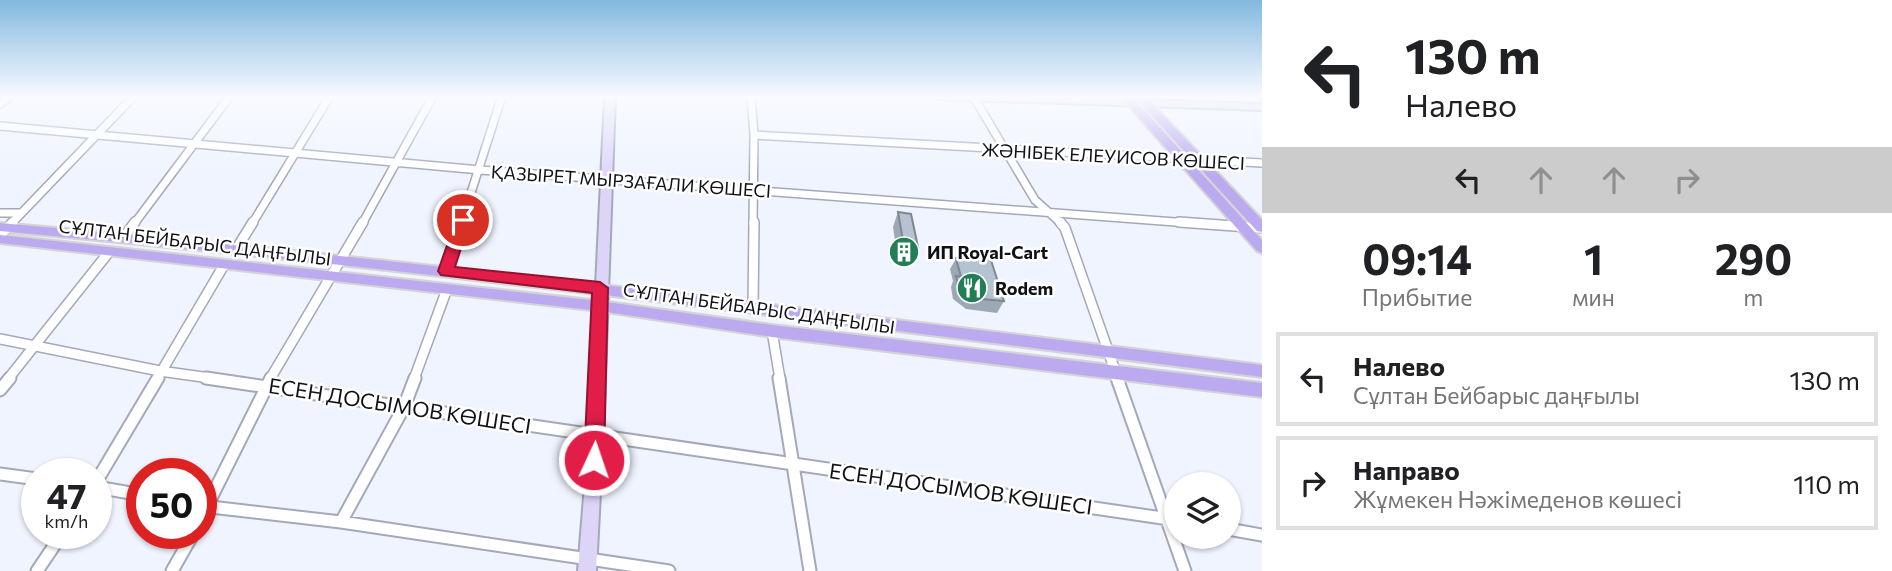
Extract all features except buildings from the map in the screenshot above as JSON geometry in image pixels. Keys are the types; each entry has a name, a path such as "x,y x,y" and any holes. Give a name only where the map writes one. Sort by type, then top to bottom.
{"main road":[{"path":"587,566 596,435 609,123"},
{"path":"1154,123 1262,248"},
{"path":"1160,123 1200,161 1262,228"},
{"name":"СҰЛТАН БЕЙБАРЫС ДАҢҒЫЛЫ","path":"2,232 124,237 342,259 600,288 1262,371"},
{"name":"СҰЛТАН БЕЙБАРЫС ДАҢҒЫЛЫ","path":"2,232 109,252 600,306 772,331 1262,390"},
{"path":"932,331 929,341 936,351"}],"street":[{"path":"2,232 107,123"},
{"path":"124,237 209,123"},
{"path":"237,248 314,123"},
{"path":"217,483 267,385 418,123"},
{"path":"446,271 494,123"},
{"path":"753,123 753,309"},
{"path":"989,123 1035,200 1065,228 1107,353 1164,503"},
{"name":"ҚАЗЫРЕТ МЫРЗАҒАЛИ КӨШЕСІ","path":"0,126 480,170 1262,228"},
{"name":"ЖӘНІБЕК ЕЛЕУИСОВ КӨШЕСІ","path":"754,135 1262,163"},
{"path":"0,213 21,213"},
{"path":"0,390 109,252"},
{"path":"111,458 224,265"},
{"path":"341,522 404,407 447,289"},
{"path":"772,331 810,571"},
{"name":"ЕСЕН ДОСЫМОВ КӨШЕСІ","path":"0,339 160,371 1164,518"},
{"path":"0,474 21,477"},
{"path":"217,511 341,522 587,566 669,571"},
{"path":"1241,531 1262,535"},
{"path":"37,571 52,549"},
{"path":"172,571 184,549"},
{"path":"1179,549 1185,571"}],"place":[{"name":"ИП Royal-Cart","path":"904,252"},
{"name":"Rodem","path":"972,288"}],"route":[{"path":"463,220 446,271 600,288 594,460"}]}
